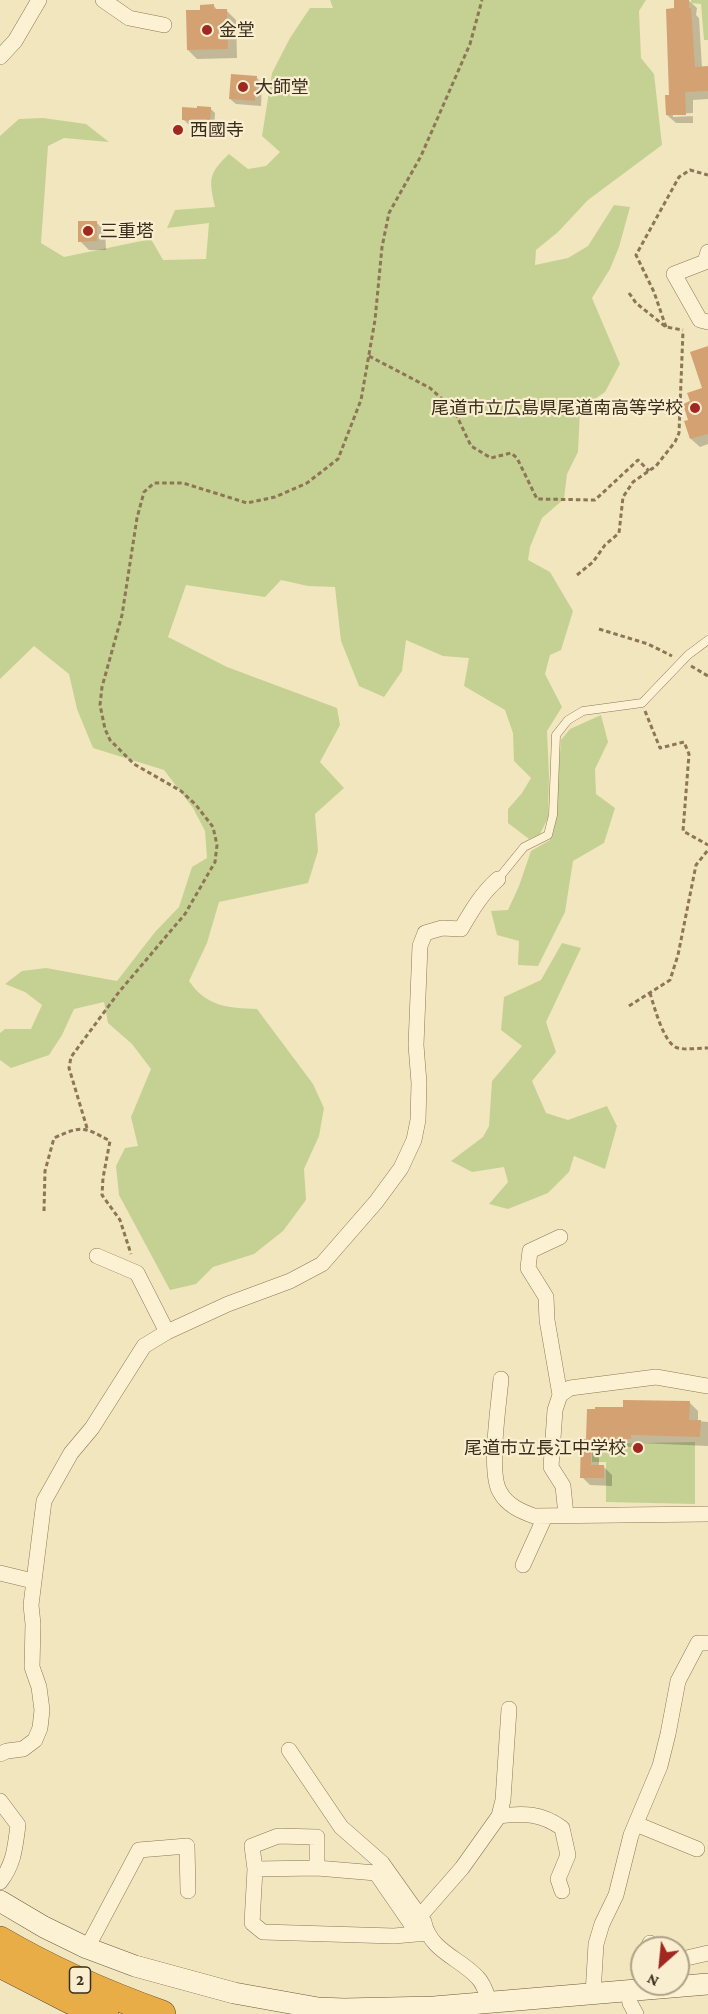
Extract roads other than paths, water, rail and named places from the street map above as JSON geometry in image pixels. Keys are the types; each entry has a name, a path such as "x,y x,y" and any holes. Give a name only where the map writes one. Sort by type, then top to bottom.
{"highway":[{"name":"2","path":"0,1940 71,1977 125,2001 162,2014"},
{"name":"2","path":"0,1964 72,2001 105,2014"}],"street":[{"path":"0,57 15,41 39,0"},
{"path":"103,0 129,18 164,25"},
{"path":"708,252 705,262 674,274 700,320 708,322"},
{"path":"0,1754 23,1749 36,1740 40,1728 42,1710 39,1687 32,1667 33,1581 47,1493 71,1453 92,1428 144,1346 167,1332 228,1304 290,1281 322,1264 376,1202 401,1168 414,1140 418,1120 420,1083 416,1045 420,946 425,933 442,928 461,929 482,896 498,879"},
{"path":"560,1238 530,1251 528,1268 546,1297 547,1320 560,1395 555,1410 551,1467 563,1486 566,1515"},
{"path":"97,1256 137,1273 167,1332"},
{"path":"560,1395 570,1388 656,1377 708,1386"},
{"path":"501,1379 494,1471 499,1491 520,1511 534,1516 708,1514"},
{"path":"523,1565 543,1521 542,1516"},
{"path":"0,1573 33,1581"},
{"path":"593,1994 596,1944 602,1924 616,1895 631,1835 660,1766 678,1681 698,1643 708,1643"},
{"path":"420,1916 462,1868 499,1816 503,1800 510,1708"},
{"path":"289,1750 341,1827 382,1863 424,1922 422,1934"},
{"path":"0,1801 18,1825 15,1850 9,1870 0,1882"},
{"path":"499,1816 523,1814 541,1817 550,1819 562,1828 568,1855 558,1879 562,1891"},
{"path":"636,1824 697,1849"},
{"path":"317,1868 317,1837 278,1836 252,1846 255,1869 252,1923 263,1932 394,1936 422,1934"},
{"path":"87,1948 139,1850 187,1846 188,1891"},
{"path":"255,1869 317,1868 375,1873 422,1934 480,1979 490,2003"},
{"path":"0,1900 44,1927 87,1948 135,1966 234,1993 321,2012 490,2003 593,1994 630,1987"},
{"path":"690,1957 708,1953"},
{"path":"690,1984 708,1984"},
{"path":"634,1996 630,2003 636,2014"}],"lane":[{"path":"498,879 524,847 548,835 553,815 556,735 568,720 583,711 642,703 681,661 708,640"}],"place":[{"name":"金堂","path":"207,30"},
{"name":"大師堂","path":"243,87"},
{"name":"西國寺","path":"178,130"},
{"name":"三重塔","path":"88,231"},
{"name":"尾道市立広島県尾道南高等学校","path":"695,408"},
{"name":"尾道市立長江中学校","path":"638,1448"}]}
